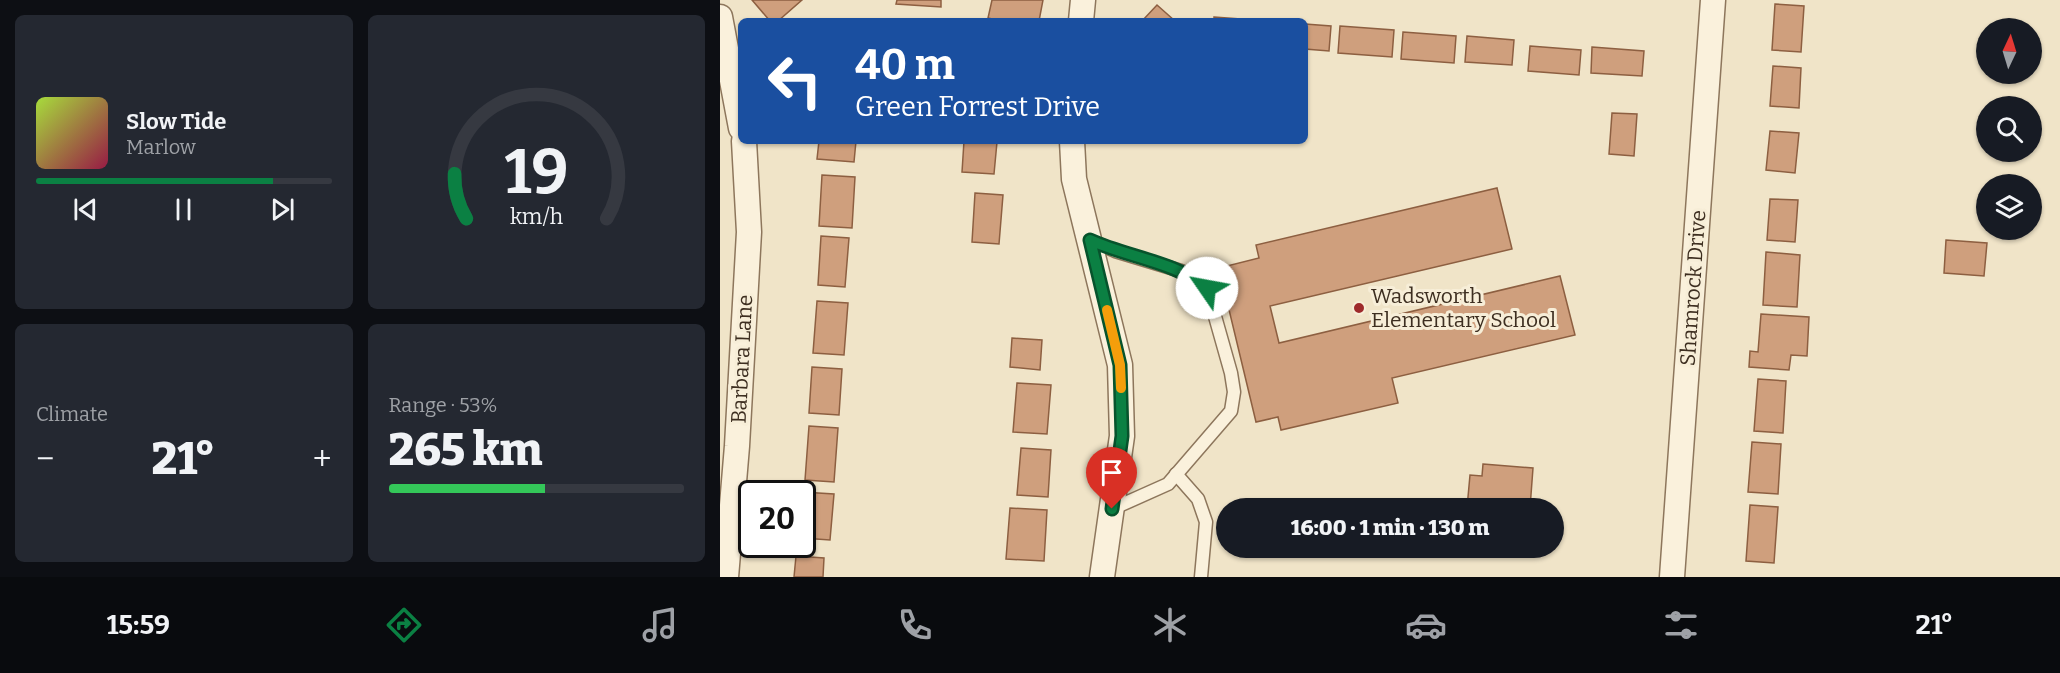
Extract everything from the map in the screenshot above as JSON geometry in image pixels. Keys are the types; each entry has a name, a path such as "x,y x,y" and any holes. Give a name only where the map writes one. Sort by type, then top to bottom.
{"street":[{"path":"1081,18 1083,0"},
{"name":"Shamrock Drive","path":"1672,577 1713,0"},
{"path":"720,17 738,112"},
{"name":"Barbara Lane","path":"726,577 737,446 748,232 744,144"},
{"path":"1072,144 1074,179 1120,365 1122,436 1102,577"}],"lane":[{"path":"1090,240 1115,251 1181,271 1195,278 1207,288 1231,373 1234,392 1231,411 1168,484 1112,509"},
{"path":"1176,474 1198,499 1206,522 1201,577"}],"building":[{"path":"752,0 802,0 781,18 767,18"},
{"path":"897,0 941,0 941,7 896,4"},
{"path":"992,0 1043,0 1040,18 988,18"},
{"path":"1775,4 1804,6 1801,52 1772,50"},
{"path":"1157,5 1172,18 1145,18"},
{"path":"1308,24 1331,26 1329,51 1308,49"},
{"path":"1340,26 1394,30 1392,57 1338,53"},
{"path":"1403,32 1456,36 1454,63 1401,59"},
{"path":"1467,36 1514,40 1512,65 1465,62"},
{"path":"1530,46 1581,50 1579,75 1528,71"},
{"path":"1592,47 1644,51 1642,76 1591,73"},
{"path":"1773,66 1801,68 1799,108 1770,106"},
{"path":"1612,113 1637,114 1634,156 1609,154"},
{"path":"1770,131 1799,133 1795,173 1766,170"},
{"path":"819,144 856,144 854,162 817,159"},
{"path":"964,144 997,144 994,174 962,172"},
{"path":"822,175 855,177 852,228 819,226"},
{"path":"1497,188 1512,249 1270,306 1279,343 1560,276 1575,335 1392,378 1398,403 1281,430 1278,417 1256,422 1219,268 1259,258 1256,245"},
{"path":"975,193 1003,195 999,244 972,242"},
{"path":"1770,199 1798,200 1795,242 1767,240"},
{"path":"821,236 849,238 845,287 818,285"},
{"path":"1946,240 1987,243 1984,276 1944,273"},
{"path":"1766,252 1800,255 1797,307 1763,305"},
{"path":"817,301 848,303 844,355 813,353"},
{"path":"1761,314 1809,317 1807,356 1791,355 1789,370 1749,367 1750,351 1758,352"},
{"path":"1012,338 1042,340 1040,370 1010,367"},
{"path":"812,367 842,369 839,415 809,413"},
{"path":"1758,379 1786,381 1783,433 1754,431"},
{"path":"1017,383 1051,385 1047,434 1013,432"},
{"path":"809,426 838,428 834,482 805,480"},
{"path":"1752,442 1781,444 1778,494 1748,492"},
{"path":"1021,448 1051,450 1048,497 1017,495"},
{"path":"1483,464 1533,468 1531,498 1468,498 1470,475 1482,476"},
{"path":"816,493 834,494 830,540 816,539"},
{"path":"1750,505 1778,507 1774,563 1746,561"},
{"path":"1010,508 1047,510 1044,561 1006,559"},
{"path":"796,558 824,558 823,577 794,577"}],"slow traffic":[{"path":"1107,310 1120,365 1121,388"}],"place":[{"name":"Wadsworth Elementary School","path":"1359,308"}],"route":[{"path":"1112,509 1122,436 1120,365 1090,240 1115,251 1181,271 1195,278 1207,288"}]}
